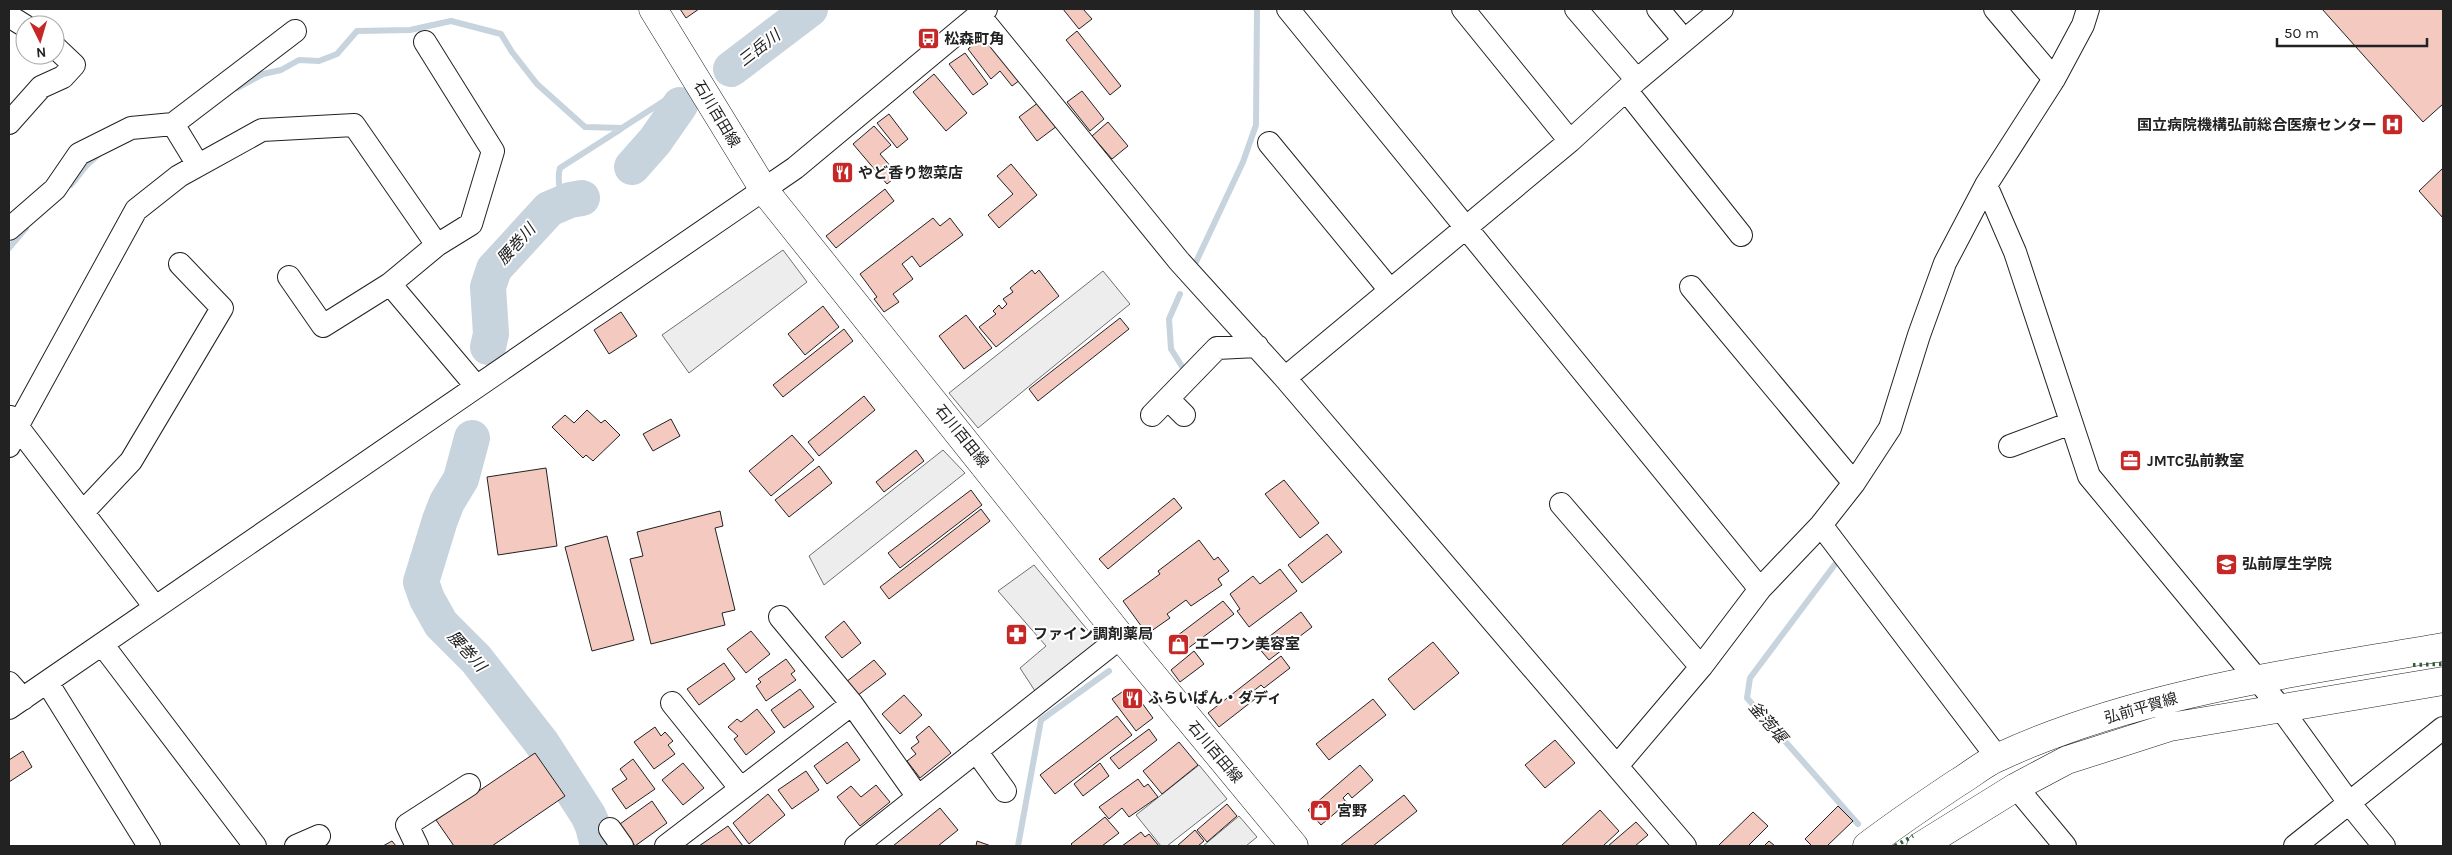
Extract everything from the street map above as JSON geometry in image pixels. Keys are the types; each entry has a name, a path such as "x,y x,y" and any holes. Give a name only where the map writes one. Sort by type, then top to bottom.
{"main road":[{"name":"石川百田線","path":"653,9 764,190 1121,638 1294,846"},
{"name":"弘前平賀線","path":"1867,846 1898,822 1997,757 2069,728 2163,701 2258,680 2443,647"},
{"name":"弘前平賀線","path":"1921,846 2016,787 2067,760 2170,727 2443,681"}],"street":[{"path":"1288,9 1760,589"},
{"path":"1464,9 1570,141"},
{"path":"1576,9 1741,235"},
{"path":"1658,9 1684,40"},
{"path":"1285,378 1570,141 1631,85 1722,9"},
{"path":"1995,9 2054,79"},
{"path":"1617,766 1700,667 1760,589 1821,525 1854,483 1890,428 1919,335 1945,263 1986,185 2054,79 2083,25 2088,9"},
{"path":"13,697 47,682 764,190 795,168 983,12 1179,261 1285,378 1685,846"},
{"path":"9,229 55,189 79,154 131,128 175,127 295,31"},
{"path":"289,277 323,326 390,284 437,245 471,224 493,151 426,42"},
{"path":"9,123 41,87 63,77 74,65 65,56"},
{"path":"9,446 13,420 136,210 179,176 262,130 354,125 437,245"},
{"path":"175,127 198,165"},
{"path":"1269,143 1390,290"},
{"path":"1986,185 2016,252 2089,476 2280,707 2350,804 2384,846"},
{"path":"83,512 131,461 222,308 180,264"},
{"path":"390,284 476,386"},
{"path":"1691,287 1854,483"},
{"path":"1152,415 1217,348 1257,346"},
{"path":"1168,399 1184,415"},
{"path":"13,420 155,607"},
{"path":"2010,446 2071,423"},
{"path":"1561,504 1700,667"},
{"path":"1821,525 1997,757"},
{"path":"780,617 852,704 918,797"},
{"path":"866,843 918,797 1121,638"},
{"path":"102,644 255,846"},
{"path":"47,682 149,846"},
{"path":"672,703 741,789"},
{"path":"666,846 852,704"},
{"path":"2295,846 2443,728"},
{"path":"976,751 1006,791"},
{"path":"417,846 407,825 469,785"},
{"path":"2016,787 2064,846"},
{"path":"296,846 319,836"}],"shaded area":[{"path":"783,250 807,282 689,373 662,335"},
{"path":"1103,271 1130,304 978,428 949,393"},
{"path":"943,450 965,473 824,585 809,556"},
{"path":"1034,565 1100,645 1037,694 1020,668 1046,646 998,591"},
{"path":"1199,765 1227,799 1167,846 1161,846 1136,815"},
{"path":"1239,816 1257,837 1246,846 1203,846"}],"building":[{"path":"680,9 699,9 686,18"},
{"path":"1063,9 1083,9 1092,19 1079,29"},
{"path":"2322,9 2443,9 2443,104 2423,122"},
{"path":"1077,31 1121,86 1110,95 1066,40"},
{"path":"984,36 1020,80 1012,86 1000,71 991,79 968,49"},
{"path":"965,53 988,84 973,95 949,64"},
{"path":"934,74 967,113 946,131 913,92"},
{"path":"1082,91 1104,119 1090,131 1067,102"},
{"path":"1039,102 1057,126 1037,141 1019,117"},
{"path":"889,114 908,139 897,148 877,123"},
{"path":"1108,122 1128,146 1112,159 1092,136"},
{"path":"874,126 891,145 880,154 898,175 887,184 853,144"},
{"path":"1011,164 1037,195 999,228 988,215 1013,194 997,176"},
{"path":"2443,168 2443,218 2419,191"},
{"path":"885,189 894,201 836,248 826,236"},
{"path":"933,218 940,226 950,218 963,235 920,267 912,256 902,264 913,279 893,294 899,302 884,312 874,299 877,297 860,274"},
{"path":"1032,270 1035,274 1039,270 1059,296 996,347 979,327 996,314 993,311 999,305 1002,309 1007,304 1003,299 1013,292 1010,288"},
{"path":"823,306 839,327 805,355 788,334"},
{"path":"621,312 637,336 609,354 594,330"},
{"path":"966,315 992,348 964,369 939,336"},
{"path":"1120,318 1129,329 1038,401 1029,389"},
{"path":"844,329 853,341 783,397 773,385"},
{"path":"864,396 875,410 819,456 808,442"},
{"path":"587,410 601,423 605,420 620,435 593,461 586,455 583,458 552,427 565,415 574,423"},
{"path":"671,419 680,436 653,451 643,434"},
{"path":"792,435 814,460 771,496 749,471"},
{"path":"916,450 924,461 884,492 876,482"},
{"path":"819,466 832,483 789,517 775,500"},
{"path":"546,468 557,546 498,555 487,477"},
{"path":"1284,480 1319,523 1300,538 1265,494"},
{"path":"971,490 982,505 900,568 888,553"},
{"path":"1174,498 1182,508 1108,569 1099,559"},
{"path":"981,509 990,521 889,599 880,587"},
{"path":"720,511 723,526 715,528 735,610 722,613 725,625 651,644 630,559 643,556 637,532"},
{"path":"1327,534 1342,552 1302,583 1288,565"},
{"path":"607,536 634,640 592,651 565,547"},
{"path":"1199,540 1214,560 1218,557 1229,571 1218,579 1222,585 1191,606 1186,600 1167,614 1170,618 1147,634 1123,601 1160,574 1158,571"},
{"path":"1280,569 1297,591 1249,627 1237,611 1240,609 1230,594 1253,576 1260,584"},
{"path":"1223,601 1234,614 1179,655 1169,642"},
{"path":"1301,612 1312,627 1269,660 1257,646"},
{"path":"844,621 861,643 842,658 825,637"},
{"path":"751,631 770,654 746,673 727,649"},
{"path":"1433,642 1459,673 1414,710 1388,679"},
{"path":"1194,651 1204,664 1180,682 1171,670"},
{"path":"1281,656 1290,668 1264,688 1261,685 1251,693 1255,699 1219,727 1208,713"},
{"path":"786,659 795,671 791,674 796,680 766,701 756,686 761,682 758,679"},
{"path":"874,660 886,674 857,696 846,682"},
{"path":"724,663 735,679 699,705 687,689"},
{"path":"800,689 814,707 784,728 771,710"},
{"path":"1122,692 1126,698 1134,692 1153,718 1136,731 1112,699"},
{"path":"904,695 922,715 900,734 882,714"},
{"path":"1373,699 1386,715 1329,760 1316,744"},
{"path":"757,709 775,732 746,755 734,739 738,736 728,727 737,719 741,722"},
{"path":"1117,716 1132,735 1055,794 1040,775"},
{"path":"929,726 951,753 920,778 907,761 916,754 911,748 919,742 916,737"},
{"path":"655,727 661,736 665,732 673,741 668,745 675,754 654,769 634,742"},
{"path":"1149,729 1157,740 1119,769 1110,758"},
{"path":"1555,740 1575,763 1545,788 1525,765"},
{"path":"847,742 860,760 827,784 814,766"},
{"path":"1179,742 1198,765 1162,794 1143,771"},
{"path":"23,751 32,767 9,782 9,760"},
{"path":"535,753 565,796 492,846 454,846 436,820"},
{"path":"633,759 655,789 626,809 612,789 627,779 620,769"},
{"path":"683,763 704,788 683,805 662,780"},
{"path":"1100,763 1109,776 1083,796 1074,784"},
{"path":"1360,765 1373,780 1352,798 1348,793 1343,798 1347,803 1321,825 1308,810"},
{"path":"806,771 819,790 792,809 778,790"},
{"path":"1138,779 1144,787 1148,784 1158,797 1129,817 1122,808 1109,819 1099,807"},
{"path":"876,785 890,802 860,826 837,797 851,786 861,797"},
{"path":"768,794 785,815 749,844 733,823"},
{"path":"1404,795 1417,811 1373,846 1340,846"},
{"path":"652,801 667,823 635,846 620,824"},
{"path":"1227,804 1237,816 1207,842 1197,830"},
{"path":"1838,806 1853,821 1827,846 1812,846 1805,839"},
{"path":"940,808 958,830 938,846 893,846"},
{"path":"1600,810 1619,831 1603,846 1561,846"},
{"path":"1753,812 1768,826 1748,846 1718,846"},
{"path":"1105,817 1119,833 1102,846 1073,846 1071,844"},
{"path":"1636,822 1648,835 1635,846 1608,846"},
{"path":"728,826 743,846 699,846"},
{"path":"1195,830 1204,841 1198,846 1177,846"},
{"path":"1141,832 1145,837 1149,834 1159,846 1122,846"},
{"path":"392,841 396,846 383,846"},
{"path":"977,841 991,846 976,846"},
{"path":"1769,841 1775,846 1764,846"}],"waterway":[{"name":"三岳川","path":"731,69 810,9"},
{"path":"1196,262 1243,162 1256,125 1257,9"},
{"path":"237,88 263,74 281,70 299,60 319,61 337,54 357,31 410,30 451,21 501,34 512,52 537,84 585,127 622,128 664,101"},
{"name":"腰巻川","path":"632,167 655,141 680,105"},
{"path":"560,203 560,168 621,129"},
{"path":"71,185 98,155"},
{"name":"腰巻川","path":"488,347 491,334 488,287 494,269 549,209 570,200 582,198"},
{"path":"9,248 26,228"},
{"path":"1180,294 1169,319 1171,349 1183,368"},
{"name":"腰巻川","path":"472,438 461,479 447,502 440,520 421,582 427,599 441,624 476,659 541,742 588,815 598,846"},
{"name":"釜萢堰","path":"1836,563 1750,678 1747,698 1858,824"},
{"path":"1018,846 1041,720 1109,671"}],"hedge":[{"path":"2413,665 2443,664"},
{"path":"1895,846 1913,836"}],"place":[{"name":"松森町角","path":"928,39"},
{"name":"国立病院機構弘前総合医療センター","path":"2393,125"},
{"name":"やど香り惣菜店","path":"842,173"},
{"name":"JMTC弘前教室","path":"2131,461"},
{"name":"弘前厚生学院","path":"2226,564"},
{"name":"ファイン調剤薬局","path":"1017,634"},
{"name":"エーワン美容室","path":"1179,644"},
{"name":"ふらいぱん・ダディ","path":"1132,698"},
{"name":"宮野","path":"1321,811"}]}
